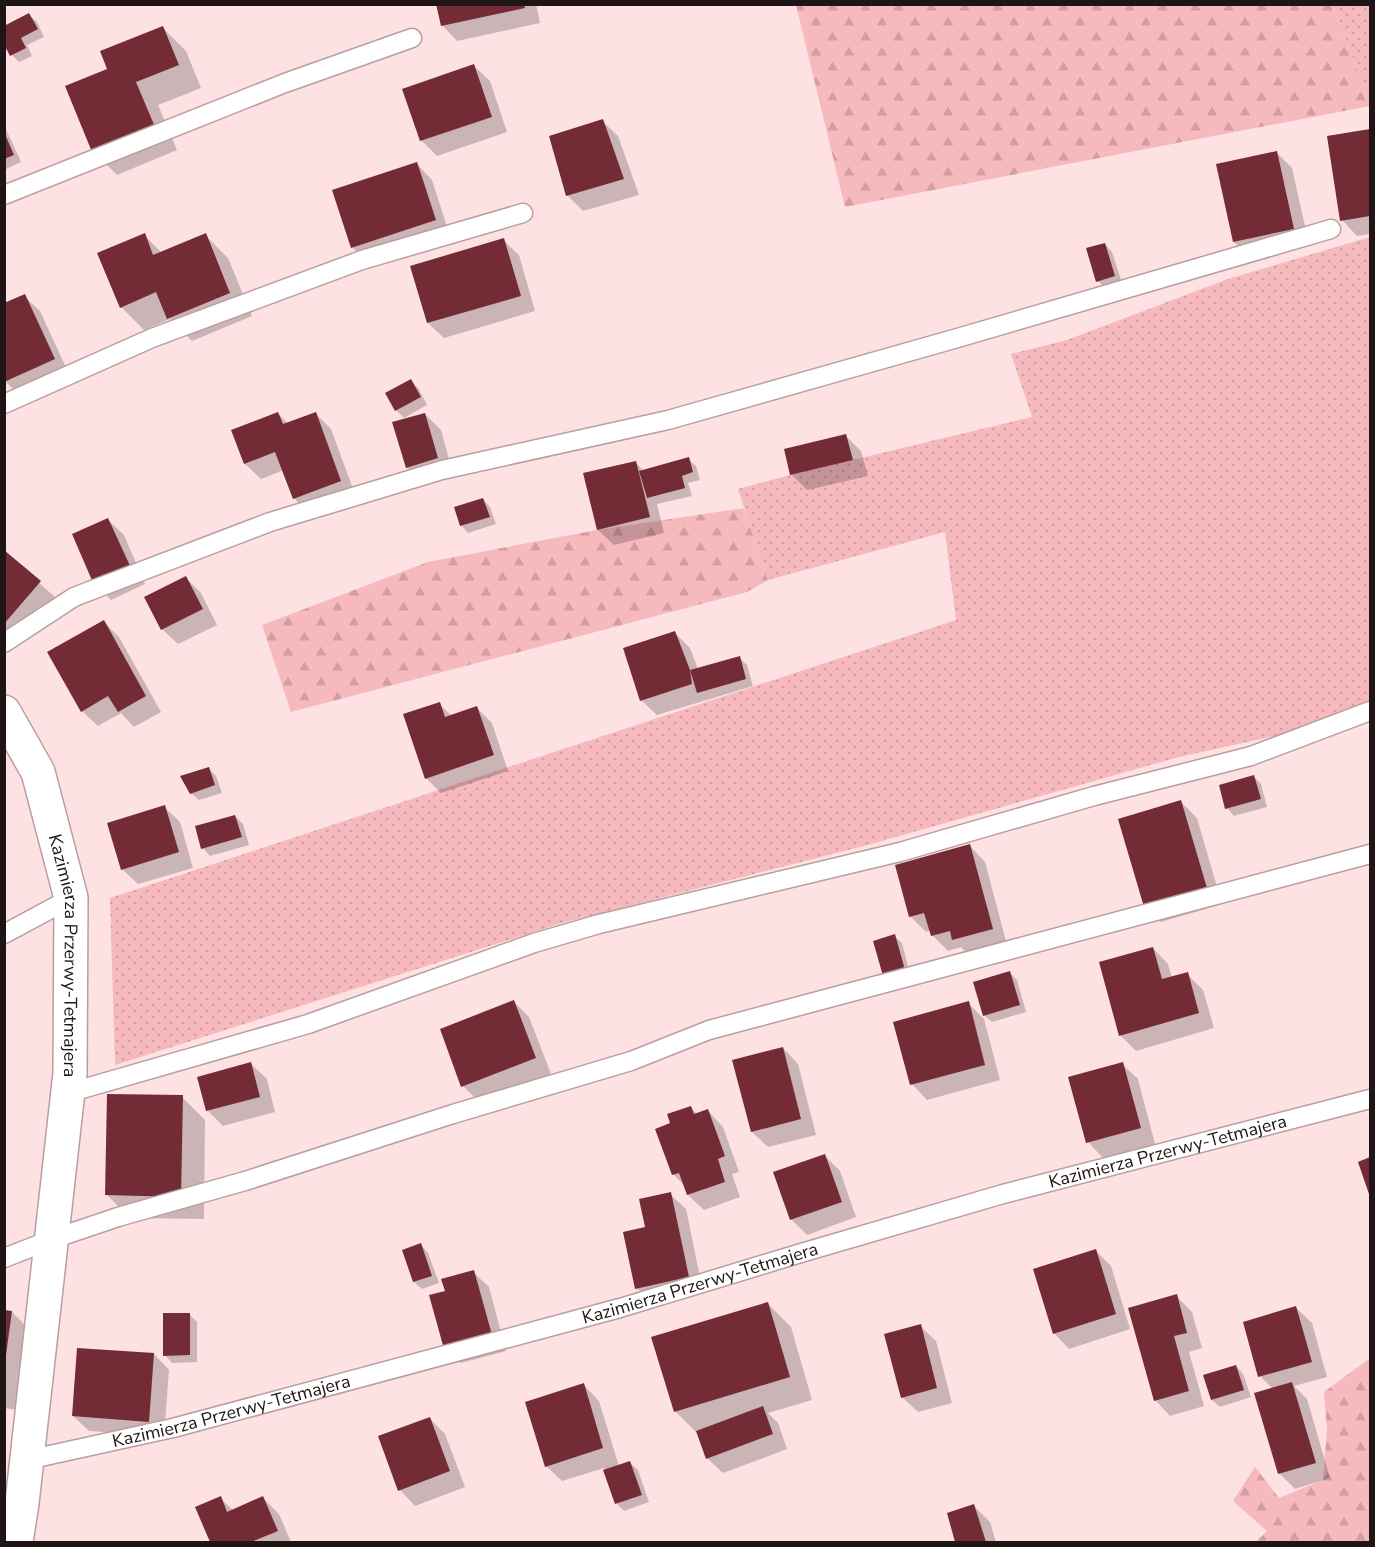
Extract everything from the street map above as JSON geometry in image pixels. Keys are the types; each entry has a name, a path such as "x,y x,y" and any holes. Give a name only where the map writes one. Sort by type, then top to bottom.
{"street":[{"name":"Kazimierza Przerwy-Tetmajera","path":"4,712 38,772 71,898 70,1072 27,1460 13,1507 16,1542"}],"lane":[{"path":"4,195 285,83 412,38"},
{"path":"4,404 152,338 340,268 523,213"},
{"path":"4,643 74,597 270,522 442,470 668,420 1330,230"},
{"path":"68,1093 308,1024 534,943 599,924 900,852 1094,796 1251,756 1371,711"},
{"path":"4,1258 53,1239 631,1061 709,1030 1371,854"},
{"path":"4,934 71,898"},
{"name":"Kazimierza Przerwy-Tetmajera","path":"27,1460 173,1428 608,1311 1003,1194 1371,1099"}],"green space":[{"path":"796,5 1332,5 1370,106 845,207"},
{"path":"1332,5 1370,5 1370,101"},
{"path":"1370,237 1370,715 1179,757 864,846 562,923 115,1065 110,898 956,620 945,532 768,580 738,489 1032,417 1011,354 1067,340 1228,279"},
{"path":"744,508 768,580 747,592 291,712 262,625 428,562 597,530"},
{"path":"1370,1358 1370,1542 1256,1542 1267,1531 1233,1501 1255,1467 1279,1498 1323,1480 1327,1429 1324,1392"}],"building":[{"path":"436,4 524,4 525,8 441,26"},
{"path":"29,13 38,29 21,38 26,48 10,56 4,44 4,26"},
{"path":"163,26 179,65 136,82 155,127 92,152 65,86 107,69 100,51"},
{"path":"474,64 492,117 420,141 402,89"},
{"path":"603,119 624,179 566,196 549,136"},
{"path":"1370,129 1370,216 1340,221 1327,136"},
{"path":"4,132 14,155 4,159"},
{"path":"1277,151 1294,229 1233,242 1216,164"},
{"path":"417,162 436,220 351,248 332,190"},
{"path":"145,233 153,255 206,233 230,293 167,319 156,292 120,308 97,253"},
{"path":"504,238 521,296 427,323 410,266"},
{"path":"1105,243 1115,276 1096,282 1086,248"},
{"path":"25,294 55,359 4,382 4,303"},
{"path":"411,379 421,397 395,411 385,393"},
{"path":"278,412 283,424 316,412 341,481 293,499 275,452 244,464 231,430"},
{"path":"425,413 438,458 406,468 392,422"},
{"path":"846,434 853,460 790,475 784,449"},
{"path":"689,457 693,472 682,476 685,488 647,498 639,471"},
{"path":"636,461 650,517 597,530 583,473"},
{"path":"483,498 490,517 460,526 454,507"},
{"path":"108,518 131,568 94,585 72,534"},
{"path":"4,550 41,581 4,624"},
{"path":"186,576 203,609 161,630 144,597"},
{"path":"104,620 146,696 118,712 108,696 81,712 47,652"},
{"path":"675,631 690,670 692,684 640,701 623,648"},
{"path":"740,656 746,679 697,693 690,670"},
{"path":"440,702 445,717 477,706 494,755 425,779 403,714"},
{"path":"209,767 215,785 190,794 180,776"},
{"path":"1254,775 1261,799 1225,809 1219,785"},
{"path":"1181,800 1207,888 1144,907 1118,819"},
{"path":"165,805 179,852 121,870 107,823"},
{"path":"235,815 242,837 201,849 195,826"},
{"path":"970,844 993,929 952,940 950,931 931,936 924,913 909,917 895,865"},
{"path":"895,934 905,970 883,976 873,941"},
{"path":"1153,947 1162,979 1188,972 1199,1013 1119,1036 1099,962"},
{"path":"1010,971 1020,1005 983,1016 973,982"},
{"path":"514,1000 536,1058 461,1087 440,1029"},
{"path":"969,1001 985,1065 910,1085 893,1022"},
{"path":"783,1047 801,1119 751,1132 732,1060"},
{"path":"251,1062 260,1097 206,1111 197,1077"},
{"path":"1123,1062 1141,1128 1086,1143 1068,1077"},
{"path":"107,1094 183,1095 181,1197 105,1195"},
{"path":"691,1106 694,1114 708,1109 725,1156 718,1159 725,1182 687,1195 679,1173 672,1175 655,1129 670,1123 667,1114"},
{"path":"825,1154 842,1202 790,1220 773,1172"},
{"path":"1370,1157 1370,1197 1358,1162"},
{"path":"671,1192 689,1277 635,1289 623,1232 645,1227 639,1199"},
{"path":"421,1243 432,1276 413,1282 402,1250"},
{"path":"1096,1249 1116,1314 1053,1334 1033,1269"},
{"path":"474,1270 492,1335 444,1349 429,1295 445,1291 441,1279"},
{"path":"1177,1294 1187,1333 1174,1336 1189,1391 1154,1401 1128,1308"},
{"path":"768,1302 790,1377 674,1412 651,1337"},
{"path":"1296,1306 1312,1362 1258,1377 1243,1322"},
{"path":"4,1310 12,1311 6,1355 4,1355"},
{"path":"163,1313 190,1313 190,1355 163,1356"},
{"path":"921,1324 937,1388 901,1398 884,1334"},
{"path":"77,1348 154,1353 149,1422 72,1416"},
{"path":"1236,1365 1244,1390 1211,1400 1203,1375"},
{"path":"1292,1382 1316,1463 1278,1474 1254,1393"},
{"path":"584,1383 603,1448 545,1467 525,1402"},
{"path":"763,1406 773,1434 706,1459 696,1431"},
{"path":"430,1417 450,1471 398,1491 378,1436"},
{"path":"630,1461 642,1495 615,1504 603,1470"},
{"path":"221,1496 227,1512 263,1496 278,1531 251,1542 210,1542 195,1507"},
{"path":"974,1504 986,1542 955,1542 947,1513"}]}
